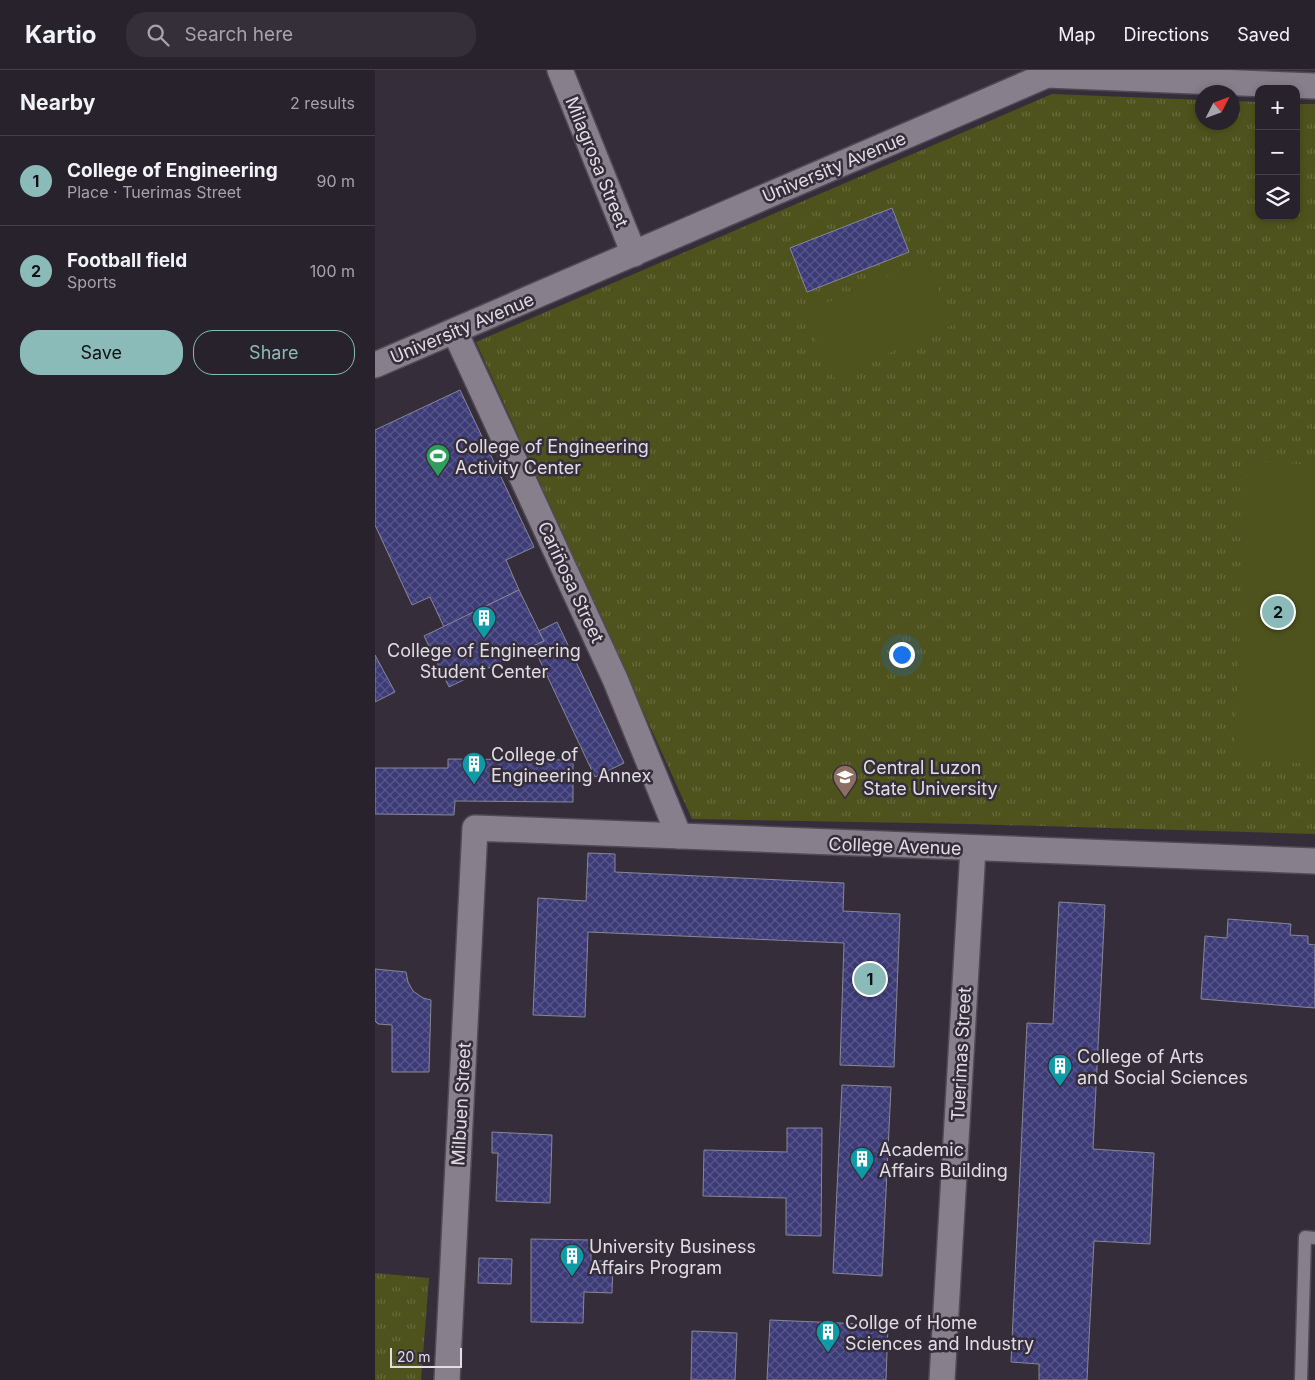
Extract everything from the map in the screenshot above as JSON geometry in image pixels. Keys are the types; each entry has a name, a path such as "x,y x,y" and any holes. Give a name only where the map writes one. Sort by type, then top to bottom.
{"street":[{"name":"Milagrosa Street","path":"559,70 634,254"},
{"name":"University Avenue","path":"375,365 455,332 1047,73 1315,86"},
{"name":"Cariñosa Street","path":"455,332 615,679 679,836"},
{"name":"College Avenue","path":"475,828 1315,861"},
{"name":"Milbuen Street","path":"447,1380 475,828"},
{"name":"Tuerimas Street","path":"942,1380 973,849"}],"lane":[{"path":"1301,1380 1309,1325 1305,1237 1315,1238"}],"green space":[{"path":"1052,94 1195,100 1195,130 1240,130 1240,101 1255,102 1255,220 1300,220 1300,104 1315,104 1315,834 969,824 692,819 476,342"},
{"path":"925,259 954,324 833,378 804,313"},
{"path":"1248,461 1315,465 1315,764 1234,759"},
{"path":"375,1273 429,1278 421,1380 375,1380"}],"building":[{"path":"892,208 909,252 807,292 790,248"},
{"name":"College of Engineering Activity Center","path":"460,390 534,547 506,560 519,590 444,627 430,597 412,605 375,525 375,430"},
{"name":"College of Engineering Student Center","path":"519,590 544,641 449,687 424,636"},
{"path":"557,622 624,763 595,777 533,646 544,641 539,631"},
{"path":"375,655 395,692 375,702"},
{"name":"College of Engineering Annex","path":"448,759 573,760 573,802 455,801 454,815 375,814 375,768 448,768"},
{"path":"588,853 615,854 615,872 844,883 843,911 900,914 894,1067 840,1065 844,943 588,932 585,1017 533,1015 538,898 586,901"},
{"name":"College of Arts and Social Sciences","path":"1059,902 1105,905 1093,1149 1154,1153 1150,1244 1094,1241 1087,1380 1039,1380 1039,1364 1011,1362 1027,1023 1053,1024"},
{"path":"1228,919 1291,924 1290,935 1308,936 1308,944 1315,945 1315,1008 1201,999 1205,936 1227,938"},
{"path":"375,969 406,972 408,982 413,991 423,998 431,1000 429,1072 392,1072 392,1025 378,1024 375,1021"},
{"name":"Academic Affairs Building","path":"842,1085 891,1087 882,1276 833,1273"},
{"path":"787,1128 822,1128 821,1236 786,1235 786,1198 703,1196 704,1150 787,1152"},
{"path":"492,1132 552,1135 550,1203 496,1201 498,1153 492,1153"},
{"name":"University Business Affairs Program","path":"531,1239 591,1240 591,1261 613,1261 612,1293 584,1292 583,1323 531,1322"},
{"path":"479,1258 512,1259 511,1284 478,1283"},
{"name":"Collge of Home Sciences and Industry","path":"770,1320 888,1325 886,1380 767,1380"},
{"path":"692,1331 737,1333 735,1380 691,1380"}],"place":[{"name":"College of Engineering Activity Center","path":"438,477"},
{"name":"Football field","path":"1278,612"},
{"name":"College of Engineering Student Center","path":"484,639"},
{"name":"College of Engineering Annex","path":"474,785"},
{"name":"Central Luzon State University","path":"845,798"},
{"name":"College of Engineering","path":"870,979"},
{"name":"College of Arts and Social Sciences","path":"1060,1087"},
{"name":"Academic Affairs Building","path":"862,1180"},
{"name":"University Business Affairs Program","path":"572,1277"},
{"name":"Collge of Home Sciences and Industry","path":"828,1353"}]}
